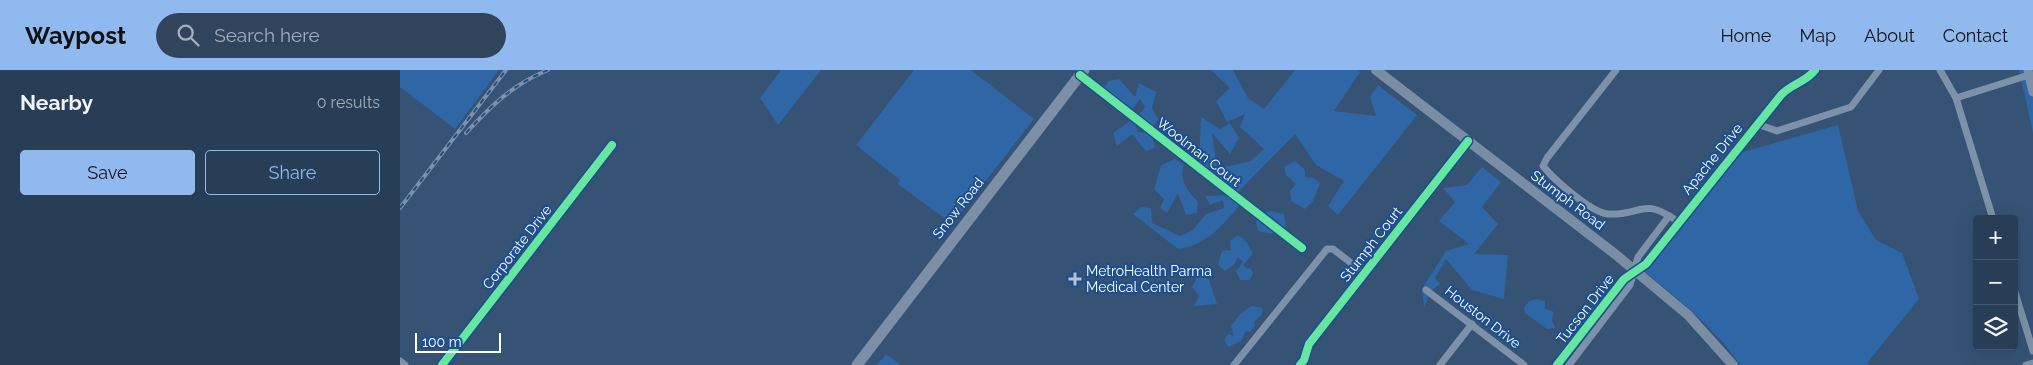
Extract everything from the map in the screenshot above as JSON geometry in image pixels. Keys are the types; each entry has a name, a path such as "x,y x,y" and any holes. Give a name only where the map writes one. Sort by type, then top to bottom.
{"main road":[{"name":"Stumph Road","path":"1376,70 1605,245 1688,315 1733,365"},
{"name":"Snow Road","path":"857,365 1082,72"}],"street":[{"path":"1616,70 1547,158 1543,166 1550,175 1599,212 1619,214 1650,208 1660,209 1677,221"},
{"name":"Apache Drive","path":"1635,271 1646,264 1677,221 1787,88 1803,82 1815,70"},
{"path":"1757,124 1776,131 1851,107 1879,70"},
{"path":"1940,70 1956,98 1992,215"},
{"name":"Woolman Court","path":"1082,72 1302,248"},
{"path":"1956,98 2029,73 2033,92"},
{"name":"Stumph Court","path":"1300,365 1304,360 1309,344 1468,141"},
{"name":"Corporate Drive","path":"442,365 612,145"},
{"path":"1635,271 1638,257 1669,216"},
{"name":"Stumph Court","path":"1234,365 1327,249 1332,249 1364,273"},
{"name":"Tucson Drive","path":"1558,365 1624,279 1635,271"},
{"name":"Tucson Drive","path":"1568,365 1630,285 1635,271"},
{"name":"Houston Drive","path":"1426,290 1524,365"},
{"path":"2018,303 2033,351"},
{"path":"1440,365 1472,324"},
{"path":"400,361 405,365"},
{"path":"2026,365 2033,363"}],"shaded area":[{"path":"400,70 499,70 455,129 400,87"},
{"path":"781,70 821,70 778,125 760,98"},
{"path":"914,70 971,70 1034,119 952,224 898,184 900,180 856,145"},
{"path":"1211,70 1233,70 1248,98 1264,109 1295,70 1358,70 1360,72 1334,111 1376,116 1370,97 1378,85 1417,115 1338,215 1328,206 1344,181 1316,165 1295,134 1236,194 1199,164 1201,117 1220,129 1230,123 1239,138 1230,154 1212,133 1217,169 1251,161 1264,149 1240,127 1245,114 1227,122 1216,101 1230,88"},
{"path":"2019,70 2033,70 2033,133"},
{"path":"1119,79 1135,97 1139,83 1156,92 1152,108 1158,119 1153,127 1139,115 1145,107 1140,99 1132,109 1104,88 1109,81"},
{"path":"1133,119 1138,132 1151,133 1155,148 1146,151 1132,134 1117,146 1113,133"},
{"path":"1838,125 1858,211 1876,240 1902,253 1919,299 1867,363 1870,365 1740,365 1708,327 1644,271 1679,224 1739,153"},
{"path":"1175,159 1184,165 1183,181 1198,202 1197,213 1186,215 1178,193 1167,213 1160,208 1164,199 1154,189 1161,165"},
{"path":"1295,161 1305,170 1305,177 1314,178 1320,183 1313,201 1305,209 1291,201 1290,191 1296,184 1286,175 1284,167"},
{"path":"1482,167 1501,182 1482,207 1498,224 1474,254 1508,255 1504,299 1472,290 1446,259 1435,278 1440,284 1431,291 1424,307 1422,289 1446,251 1469,244 1439,221 1455,202 1443,188 1467,185"},
{"path":"1232,195 1239,206 1213,234 1197,244 1178,249 1133,214 1141,207 1151,208 1152,223 1180,236 1193,230 1206,214 1224,208 1223,200 1210,205 1205,196"},
{"path":"1271,211 1284,214 1286,226 1280,231 1273,233 1258,231 1256,221 1262,216 1268,219 1266,212"},
{"path":"1238,235 1247,242 1253,254 1243,265 1247,269 1250,268 1253,273 1250,280 1240,280 1236,271 1243,262 1238,257 1234,265 1225,271 1218,265 1222,251 1231,250 1230,241"},
{"path":"1199,273 1209,280 1217,304 1194,306 1199,296 1192,287"},
{"path":"1537,299 1545,301 1545,308 1554,312 1552,320 1555,328 1547,329 1525,313 1524,308 1529,301"},
{"path":"1252,306 1263,308 1262,314 1254,322 1255,326 1250,332 1246,331 1241,341 1228,347 1224,340 1228,334 1234,336 1231,326 1240,314"},
{"path":"886,354 901,365 877,365"}],"railway":[{"path":"400,208 506,70"},
{"path":"466,133 485,113 513,89 548,70"}],"cycle path":[{"path":"1557,365 1624,279 1646,264 1781,95 1815,70"},
{"path":"1080,75 1302,248"},
{"path":"1300,365 1304,360 1309,344 1468,141"},
{"path":"442,365 612,145"}],"place":[{"name":"MetroHealth Parma Medical Center","path":"1075,279"}]}
